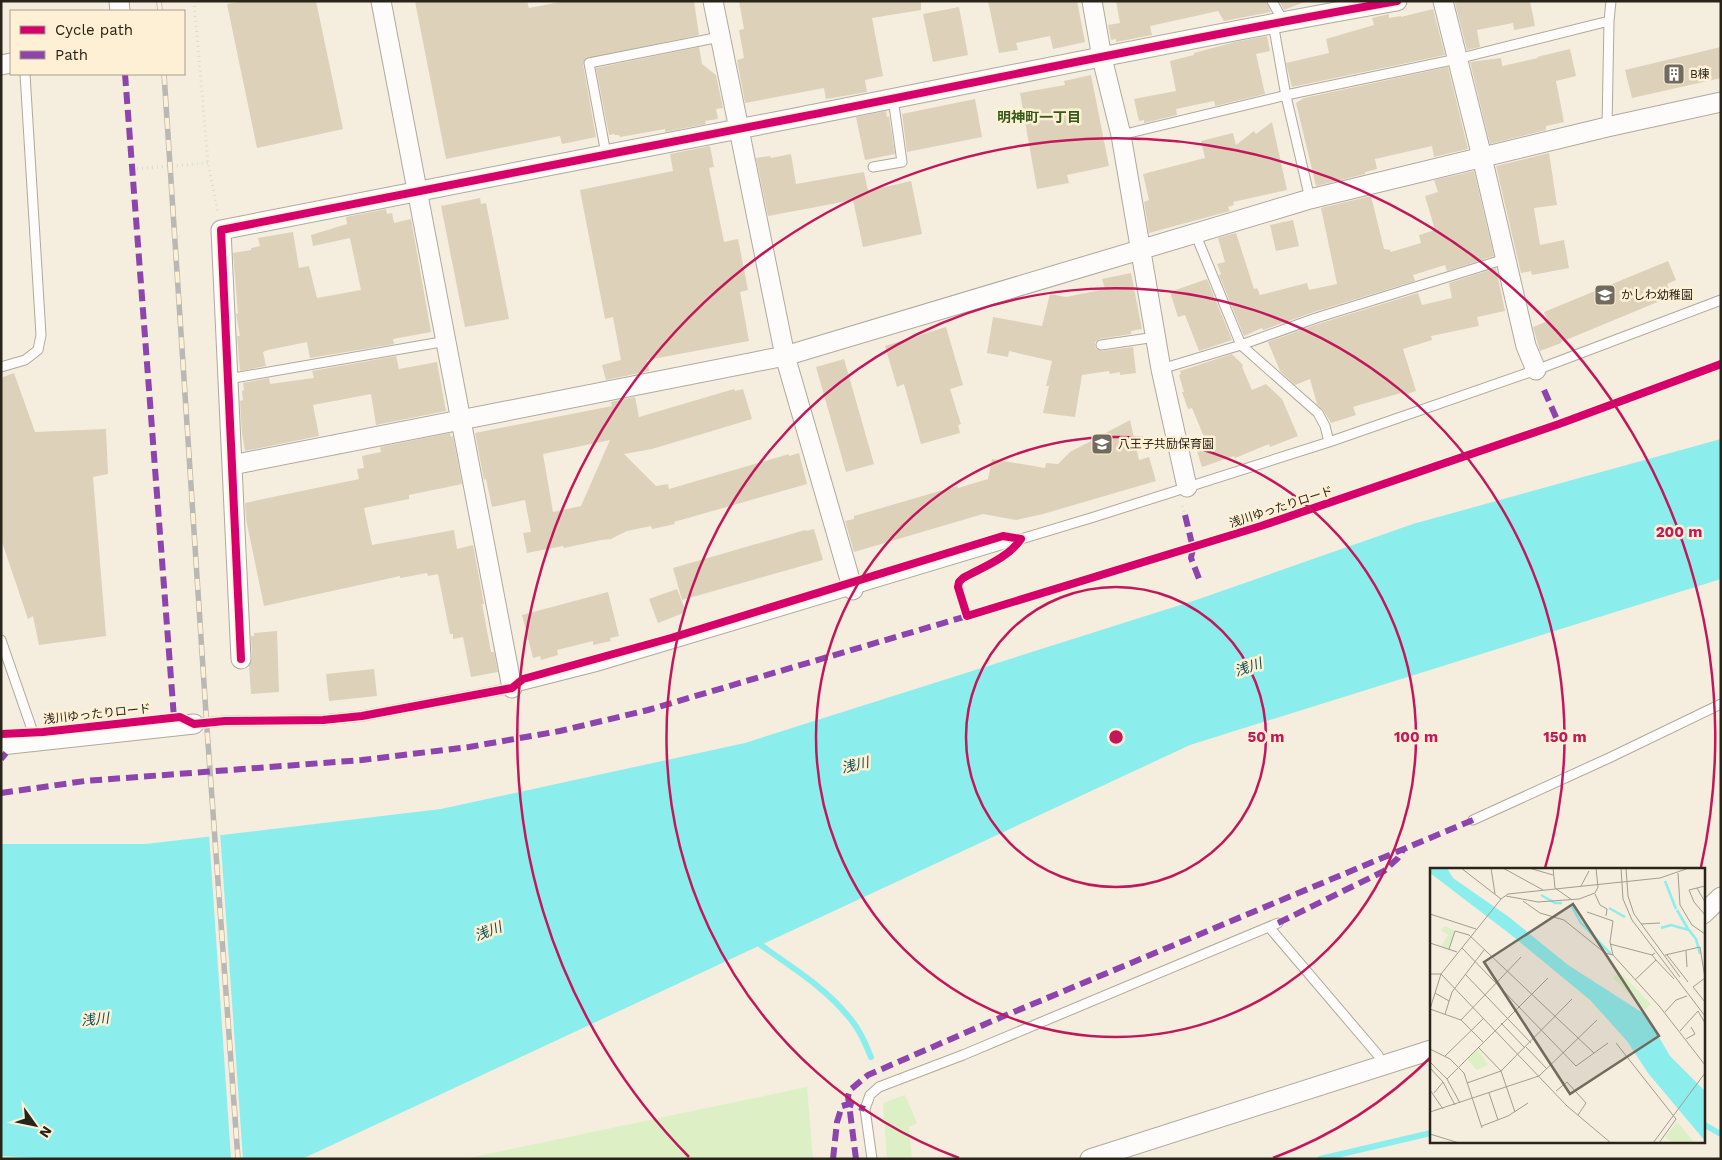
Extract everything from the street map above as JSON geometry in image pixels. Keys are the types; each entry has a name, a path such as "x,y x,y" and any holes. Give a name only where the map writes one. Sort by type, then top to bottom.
{"street":[{"path":"381,1 512,688"},
{"path":"712,1 785,356 853,590"},
{"path":"1092,1 1102,58 1121,135 1161,369 1187,487"},
{"path":"241,659 221,230 1278,22 1397,1"},
{"path":"1443,1 1526,346 1536,370"},
{"path":"232,465 785,356 1310,199 1607,127 1721,102"},
{"path":"1,744 36,742 194,724"},
{"path":"1704,913 1721,898"},
{"path":"1090,1159 1430,1050"}],"lane":[{"path":"1272,1 1278,22 1286,96 1310,199"},
{"path":"1607,127 1611,1"},
{"path":"1121,135 1286,96 1457,59 1609,21"},
{"path":"606,154 589,63 720,37"},
{"path":"1,367 26,360 38,350 41,336 25,75"},
{"path":"873,167 902,162 893,98"},
{"path":"1195,233 1240,345 1318,413 1325,426 1329,442"},
{"path":"1161,369 1240,345 1316,318 1505,260"},
{"path":"194,724 322,720 362,716 512,688 604,664 1094,517 1329,442 1536,370 1721,300"},
{"path":"1101,345 1156,337"},
{"path":"228,379 447,341"},
{"path":"1,640 36,742"},
{"path":"1473,820 1721,704"},
{"path":"872,1159 865,1109 870,1095 879,1087 963,1055 1274,925 1378,1055 1382,1065"}],"path":[{"path":"194,1 208,163 221,230"},
{"path":"132,169 208,163"}],"green space":[{"path":"807,1087 813,1159 464,1159"},
{"path":"905,1095 917,1123 909,1127 912,1159 887,1159 883,1103"}],"water":[{"name":"浅川","path":"1721,439 1721,579 1190,745 302,1159 53,1159 1,1156 1,844 146,844 441,809 745,743 1196,600 1413,524"}],"pier":[{"path":"220,832 243,1159 231,1159 209,834"}],"building":[{"path":"242,1 316,1 343,129 257,148 227,4"},
{"path":"415,1 527,1 529,8 565,1 694,1 699,35 585,59 583,64 596,137 562,144 560,136 446,159"},
{"path":"739,1 921,1 921,10 872,18 883,76 865,80 867,92 826,99 824,88 745,103 737,60 744,58 739,30 744,29"},
{"path":"988,1 1077,1 1085,42 1053,49 1050,36 1016,43 1018,50 999,53"},
{"path":"1116,1 1266,1 1271,12 1224,21 1218,11 1150,26 1152,35 1116,42 1116,39 1111,40 1108,25 1120,23"},
{"path":"1279,1 1307,1 1284,10"},
{"path":"1462,1 1530,1 1535,26 1514,30 1513,23 1477,30 1480,47 1467,50 1455,3"},
{"path":"959,7 968,55 933,62 923,14"},
{"path":"1433,9 1445,55 1292,87 1286,63 1329,53 1326,39 1374,25 1372,18 1389,14 1389,18 1401,17"},
{"path":"1267,36 1270,51 1256,54 1265,94 1215,106 1214,101 1176,109 1177,115 1144,123 1144,120 1139,121 1134,99 1176,91 1170,61 1235,42"},
{"path":"699,47 702,64 716,75 723,108 716,109 718,119 705,121 706,124 665,132 665,129 620,137 614,134 609,135 596,68"},
{"name":"B棟","path":"1721,47 1721,78 1632,98 1625,70"},
{"path":"1570,49 1576,76 1556,81 1564,122 1546,126 1546,130 1490,144 1470,62 1501,58 1502,66"},
{"path":"1448,67 1468,149 1434,157 1432,146 1375,159 1377,169 1365,172 1365,174 1316,186 1296,103 1304,98"},
{"path":"1091,75 1109,166 1067,175 1069,183 1037,189 1020,93 1065,85 1064,81"},
{"path":"975,99 982,137 907,152 902,114"},
{"path":"886,111 887,117 889,116 895,154 865,160 856,117"},
{"path":"1272,122 1287,190 1233,202 1234,205 1228,207 1230,211 1149,233 1144,202 1149,200 1143,174 1205,158 1201,141 1233,133 1236,145 1254,131 1256,134"},
{"path":"710,146 714,167 709,168 724,242 738,239 748,290 740,292 749,341 647,360 649,371 606,380 602,365 621,360 613,317 605,319 580,190 673,171 670,154"},
{"path":"1549,153 1557,205 1534,208 1540,245 1564,240 1569,268 1532,275 1531,271 1521,273 1496,166"},
{"path":"791,154 796,184 864,172 868,191 911,181 922,234 863,247 853,200 768,216 756,158 770,156 771,158"},
{"path":"1474,171 1494,256 1447,271 1445,265 1413,275 1415,281 1263,330 1262,328 1244,336 1219,275 1221,274 1217,264 1225,262 1218,238 1236,233 1254,289 1257,288 1260,295 1307,283 1309,290 1337,284 1321,208 1371,196 1384,249 1391,252 1421,243 1419,235 1435,230 1425,196 1438,192 1434,180"},
{"path":"480,198 481,204 486,203 509,319 465,327 441,206"},
{"path":"386,209 387,214 392,213 394,223 411,219 431,332 393,339 394,344 310,358 307,342 263,352 266,366 240,371 237,336 240,336 236,314 238,313 233,253 251,250 251,248 260,246 258,238 293,232 299,268 309,266 317,298 361,290 350,238 313,246 311,235 347,224 346,217"},
{"path":"1293,220 1299,246 1276,251 1270,225"},
{"path":"1668,261 1676,280 1667,284 1672,296 1540,351 1533,327 1548,321 1544,312"},
{"path":"1496,268 1505,311 1477,317 1479,326 1431,336 1432,340 1403,349 1416,391 1404,395 1401,393 1353,407 1356,415 1331,423 1317,404 1310,379 1295,385 1280,371 1268,342 1318,324 1418,293 1422,305 1452,298 1449,283"},
{"path":"1131,273 1142,329 1131,331 1131,334 1100,339 1095,342 1095,345 1096,349 1101,351 1133,347 1136,373 1120,375 1120,372 1110,374 1109,371 1082,375 1075,417 1043,413 1049,386 1046,386 1052,361 1009,351 1008,357 987,353 993,317 1042,326 1050,294 1066,297 1105,289 1102,279"},
{"path":"1207,279 1232,340 1199,351 1185,315 1178,317 1170,292"},
{"path":"946,327 963,385 950,389 961,424 958,425 960,433 921,444 904,384 897,387 885,346"},
{"path":"1232,354 1243,365 1242,367 1252,390 1266,384 1282,399 1298,436 1270,447 1269,444 1235,458 1234,456 1202,467 1196,448 1207,444 1192,408 1188,409 1182,392 1184,392 1179,375 1181,374 1180,371"},
{"path":"396,356 399,369 437,362 446,411 376,425 371,394 313,405 319,436 245,451 240,401 243,400 243,383 269,378 270,384 314,378 312,371"},
{"path":"844,359 874,464 846,472 816,367"},
{"path":"14,373 35,432 106,429 108,474 93,477 106,636 39,645 33,616 28,619 1,539 1,378"},
{"path":"734,389 735,391 743,389 752,419 652,449 624,454 656,486 668,484 669,489 789,454 789,456 799,453 807,484 674,522 675,524 652,529 651,526 627,531 611,539 527,553 523,533 531,532 525,500 492,507 486,479 484,480 475,433 612,406 611,402 635,397 639,417","holes":["610,440 581,506 553,512 543,454"]},
{"path":"1130,420 1139,460 1149,457 1156,481 1016,520 983,514 854,552 845,521 854,519 854,516 957,486 958,488 988,479 992,459 1045,468 1046,463 1058,464 1070,452"},
{"path":"450,433 451,437 453,436 462,484 409,495 409,499 364,508 372,545 454,530 457,549 473,545 491,652 494,652 498,672 471,677 463,637 453,639 453,634 450,634 438,574 428,576 427,573 400,578 400,576 264,606 246,519 245,503 359,479 357,469 364,468 362,456 381,452 380,447"},
{"path":"814,529 823,560 682,600 673,568"},
{"path":"677,589 686,612 658,623 649,599"},
{"path":"608,592 619,636 610,638 611,641 593,645 593,641 557,650 558,655 541,660 540,656 533,658 522,615"},
{"path":"277,631 279,692 251,694 249,666 252,658 251,636 254,636 254,633"},
{"path":"374,669 377,696 329,701 326,674"}],"waterway":[{"path":"754,940 804,975 827,994 855,1025 871,1057"},
{"path":"1704,1125 1719,1133"},
{"path":"1320,1159 1430,1133"}],"railway":[{"path":"159,1 160,10"},
{"path":"164,75 207,729 238,1159"}],"marked path":[{"path":"125,75 174,718"},
{"path":"1544,390 1559,424"},
{"path":"1185,515 1193,548 1191,558 1201,584"},
{"path":"1,793 85,781 362,760 469,747 560,731 648,710 967,616"},
{"path":"1,759 6,753"},
{"path":"856,1159 848,1096 850,1090 868,1075 997,1019 1473,820"},
{"path":"1278,923 1384,871 1398,858 1403,850"},
{"path":"833,1159 837,1122 842,1106 849,1104 865,1109"}],"cycle path":[{"path":"241,659 221,230 1173,43 1397,1"},
{"name":"浅川ゆったりロード","path":"1,734 43,732 180,717 194,724 225,721 323,720 362,716 512,688 523,679 671,638 1003,536 1021,539 1016,546 1002,557 959,582 958,587 967,616 1261,526 1559,424 1721,364"}],"place":[{"name":"B棟","path":"1674,74"},
{"name":"かしわ幼稚園","path":"1605,295"},
{"name":"八王子共励保育園","path":"1102,444"}],"district":[{"name":"明神町一丁目","path":"1039,117"}]}
